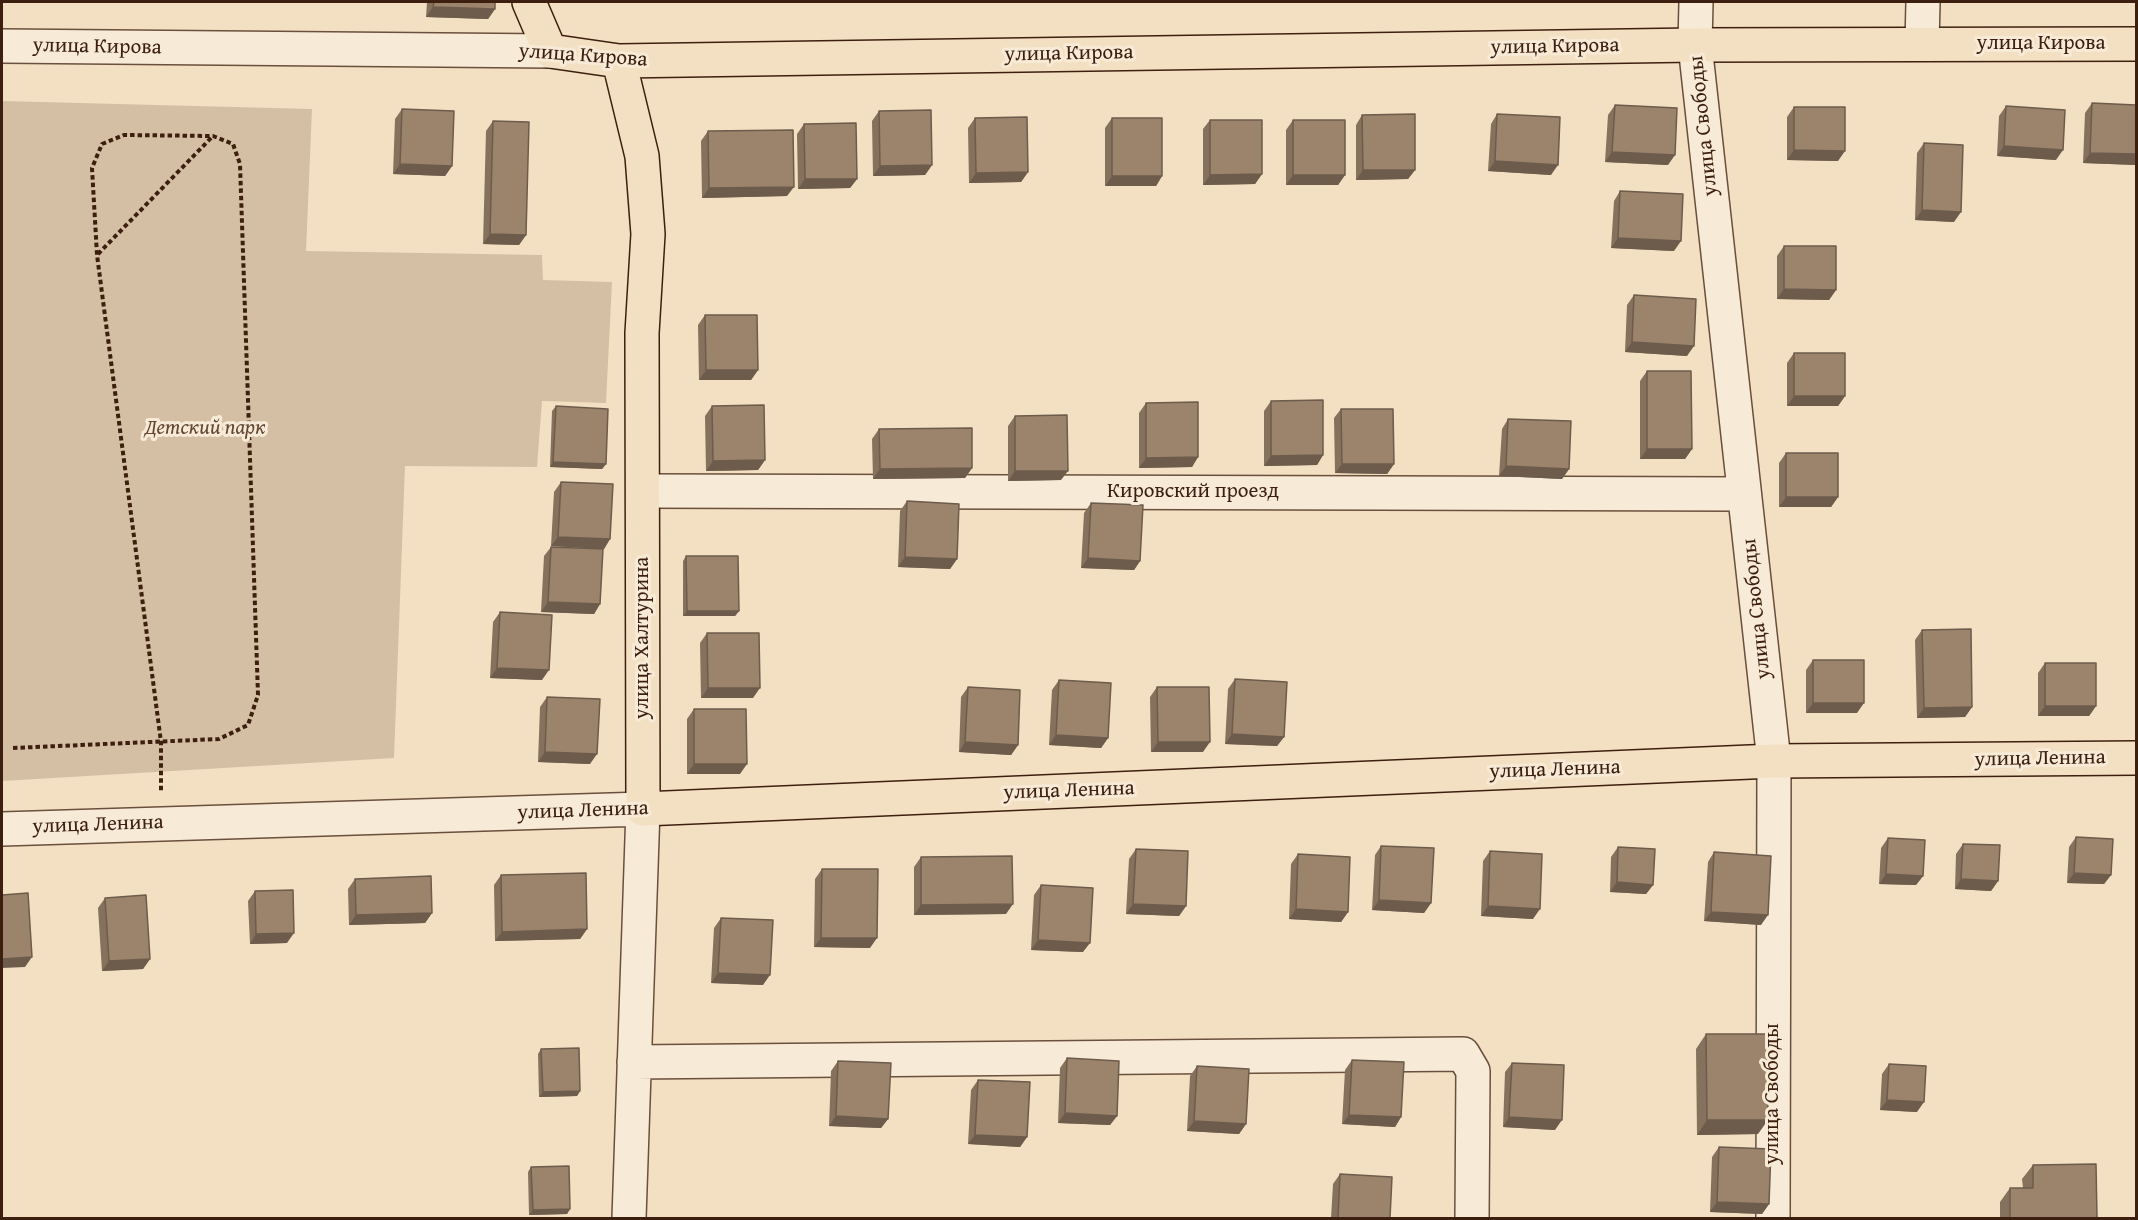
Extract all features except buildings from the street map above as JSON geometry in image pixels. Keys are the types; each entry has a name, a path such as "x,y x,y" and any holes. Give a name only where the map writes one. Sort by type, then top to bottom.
{"main road":[{"path":"529,2 549,51"},
{"name":"улица Кирова","path":"549,51 619,61 1695,45 2136,44"},
{"name":"улица Халтурина","path":"619,61 642,156 648,234 642,333 643,809"},
{"name":"улица Ленина","path":"643,809 1774,761 2136,758"}],"street":[{"name":"улица Свободы","path":"1696,2 1695,45 1774,761 1773,1218"},
{"path":"1922,44 1923,2"},
{"name":"улица Кирова","path":"2,46 549,51"},
{"name":"Кировский проезд","path":"643,491 1743,494"},
{"name":"улица Ленина","path":"2,829 643,809"},
{"name":"улица Халтурина","path":"628,1218 643,809"},
{"path":"634,1062 1463,1054 1473,1071 1472,1218"}],"path":[{"path":"13,748 161,742 219,739 248,725 258,695 240,164 233,144 213,136 124,135 102,144 92,168 98,255 161,742 162,823"},
{"path":"98,255 213,136"}],"green space":[{"name":"Детский парк","path":"2,101 312,109 306,251 542,255 543,280 612,282 606,403 542,401 537,467 405,466 394,758 2,781"}]}
